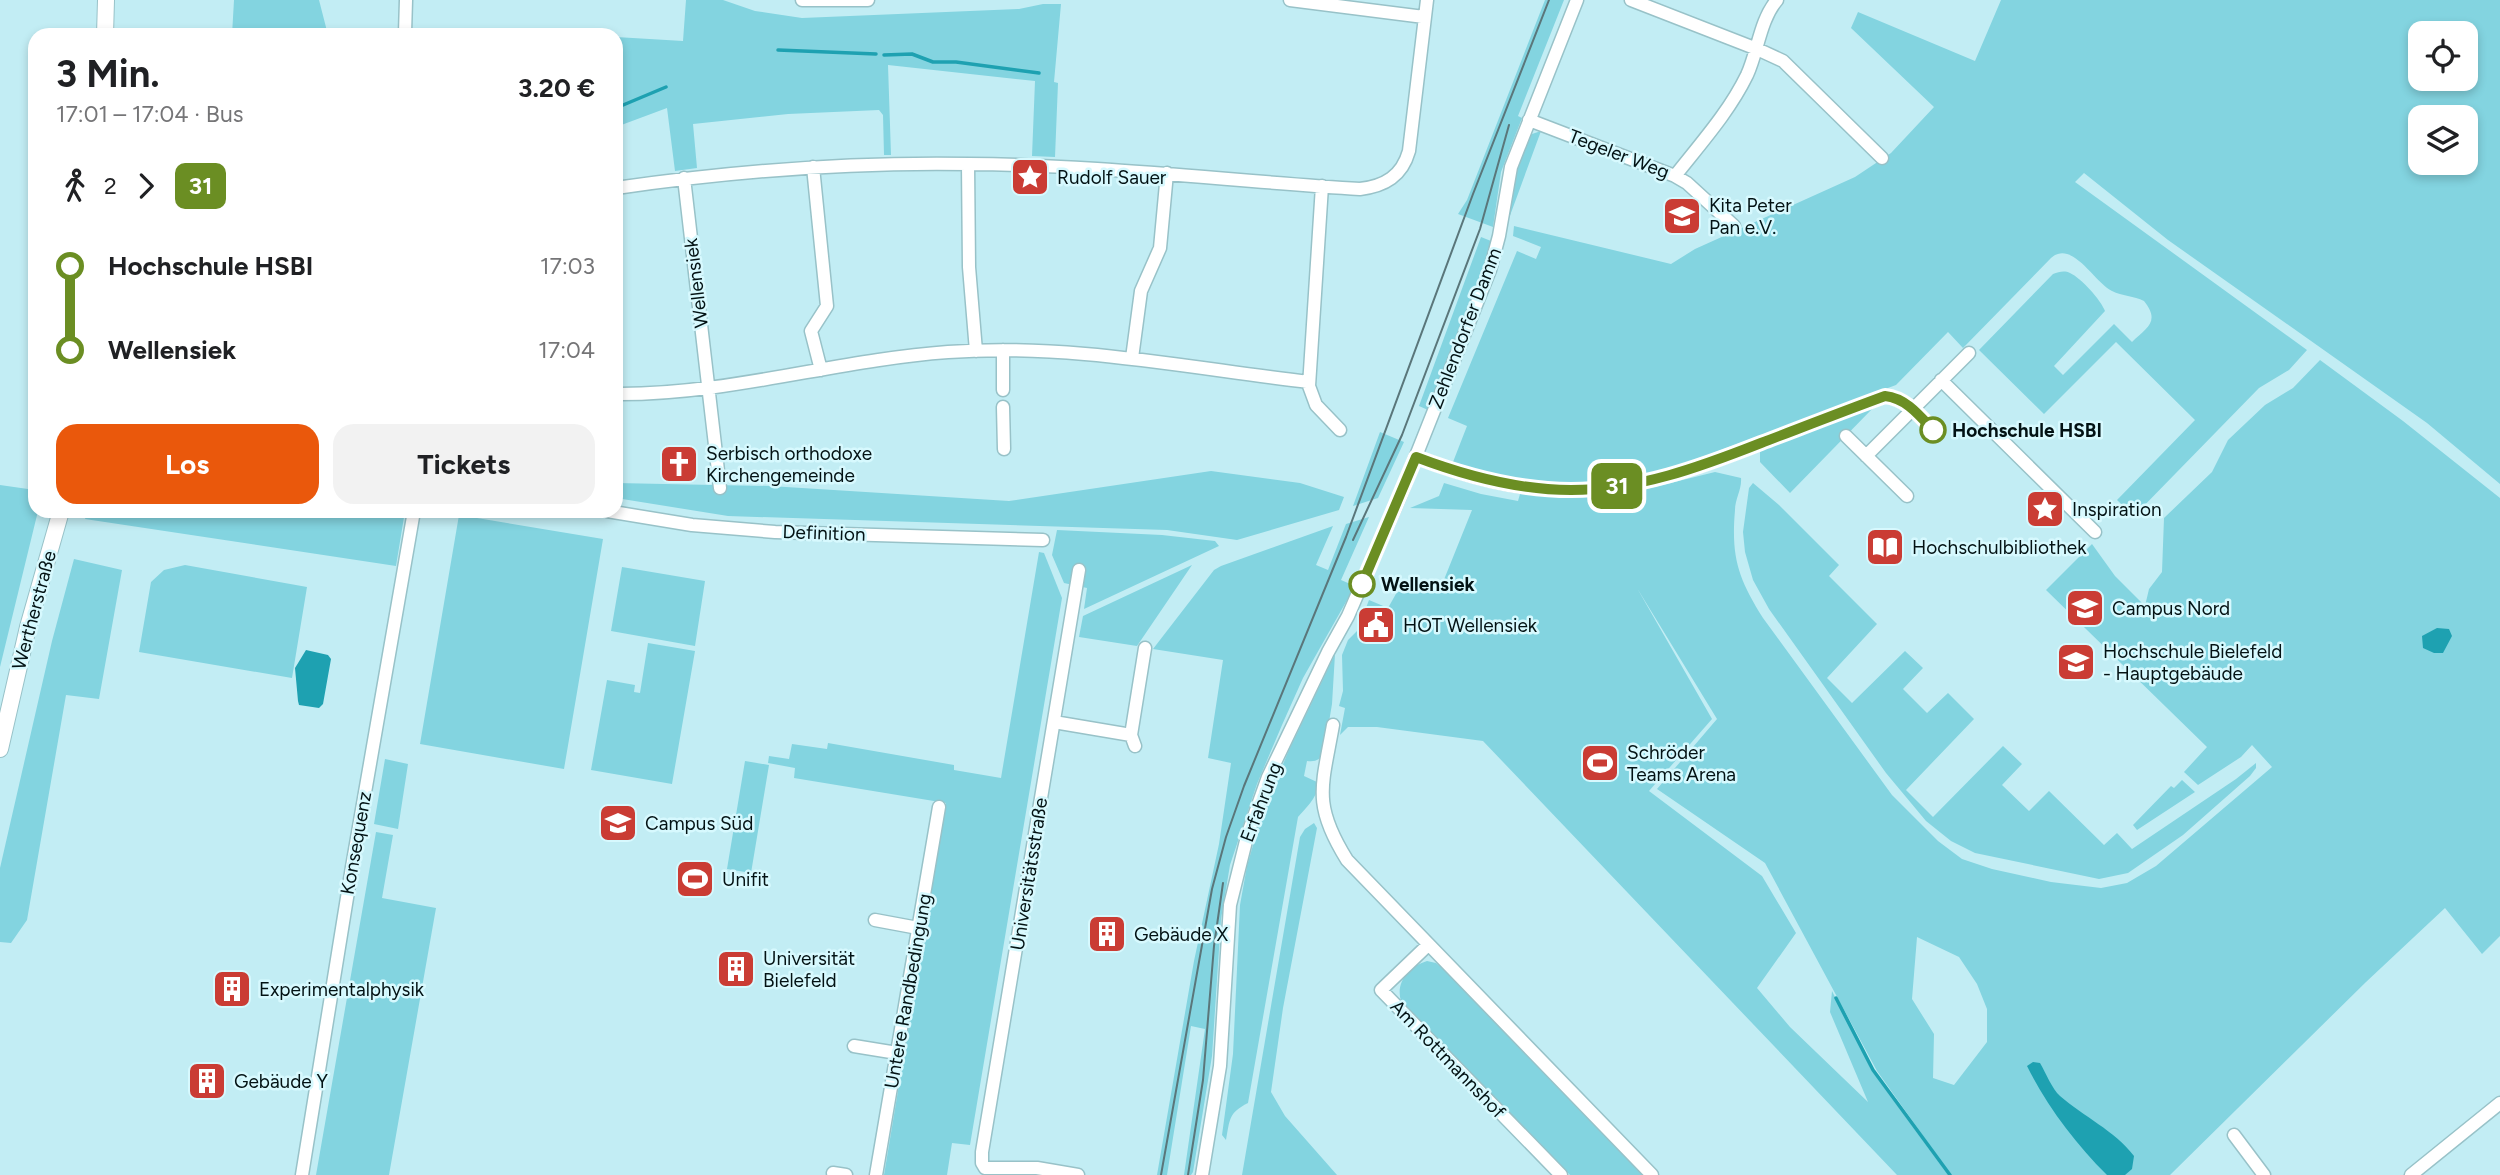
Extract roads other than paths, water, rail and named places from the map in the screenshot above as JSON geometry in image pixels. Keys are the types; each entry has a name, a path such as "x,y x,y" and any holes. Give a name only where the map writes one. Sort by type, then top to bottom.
{"main road":[{"path":"105,28 107,0"},
{"name":"Wertherstraße","path":"0,749 28,627 59,518"}],"street":[{"path":"405,28 407,0"},
{"path":"802,0 867,0"},
{"path":"1290,0 1424,17"},
{"path":"623,187 684,178 813,167 968,164 1167,173 1360,189 1383,184 1401,170 1409,151 1427,0"},
{"name":"Zehlendorfer Damm","path":"1416,457 1490,270 1499,236 1509,175 1577,0"},
{"path":"1631,0 1783,61 1882,158"},
{"path":"1675,176 1738,92 1757,49 1768,13 1776,0"},
{"name":"Tegeler Weg","path":"1529,120 1675,176 1687,183 1734,226"},
{"path":"968,164 970,267 976,351"},
{"path":"813,167 827,306 811,331 821,370"},
{"path":"1132,358 1141,291 1160,248 1167,173"},
{"name":"Wellensiek","path":"684,178 720,488"},
{"path":"1322,186 1309,382 1316,405 1340,430"},
{"path":"623,394 708,388 934,353 1003,350 1132,358 1309,382"},
{"path":"1003,350 1003,390"},
{"path":"1866,456 1969,353"},
{"path":"1941,380 2095,532"},
{"path":"1416,457 1460,473 1502,483 1551,489 1600,489 1688,471 1885,396 1894,397 1913,410 1933,430"},
{"path":"1003,407 1003,449"},
{"path":"1846,436 1907,496"},
{"name":"Erfahrung","path":"1202,1175 1220,1066 1230,905 1248,833 1268,777 1352,606 1416,457"},
{"name":"Definition","path":"623,514 692,525 748,530 1043,540"},
{"name":"Konsequenz","path":"302,1175 347,894 413,518"},
{"name":"Universitätsstraße","path":"982,1171 982,1152 1079,570"},
{"path":"1054,722 1133,740 1146,648"},
{"path":"1333,725 1319,770 1322,804 1331,835 1347,860 1652,1175"},
{"name":"Untere Randbedingung","path":"876,1175 939,807"},
{"path":"875,920 918,928"},
{"name":"Am Rottmannshof","path":"1428,945 1381,990 1561,1175"},
{"path":"854,1046 897,1054"},
{"path":"2411,1175 2500,1103"},
{"path":"2234,1135 2264,1175"},
{"path":"982,1171 998,1167 1020,1172 1037,1168 1078,1175"}],"waterway":[{"path":"778,50 876,54"},
{"path":"884,55 912,54 933,62 956,62 1039,73"},
{"path":"623,105 666,87"},
{"path":"1836,998 1873,1070 1950,1175"}],"tram line":[{"path":"1161,1175 1212,889 1226,837 1244,786 1346,537 1473,194 1549,0"},
{"path":"1353,540 1402,435 1480,229 1509,125"},
{"path":"1188,1175 1203,1080 1214,946 1223,883"}],"place":[{"name":"Rudolf Sauer","path":"1030,177"},
{"name":"Kita Peter Pan e.V.","path":"1682,216"},
{"name":"Hochschule HSBI","path":"1933,430"},
{"name":"Serbisch orthodoxe Kirchengemeinde","path":"679,464"},
{"name":"Inspiration","path":"2045,509"},
{"name":"Hochschulbibliothek","path":"1885,547"},
{"name":"Wellensiek","path":"1362,584"},
{"name":"Campus Nord","path":"2085,608"},
{"name":"HOT Wellensiek","path":"1376,625"},
{"name":"Hochschule Bielefeld - Hauptgebäude","path":"2076,662"},
{"name":"Schröder Teams Arena","path":"1600,763"},
{"name":"Campus Süd","path":"618,823"},
{"name":"Unifit","path":"695,879"},
{"name":"Gebäude X","path":"1107,934"},
{"name":"Universität Bielefeld","path":"736,969"},
{"name":"Experimentalphysik","path":"232,989"},
{"name":"Gebäude Y","path":"207,1081"}]}
